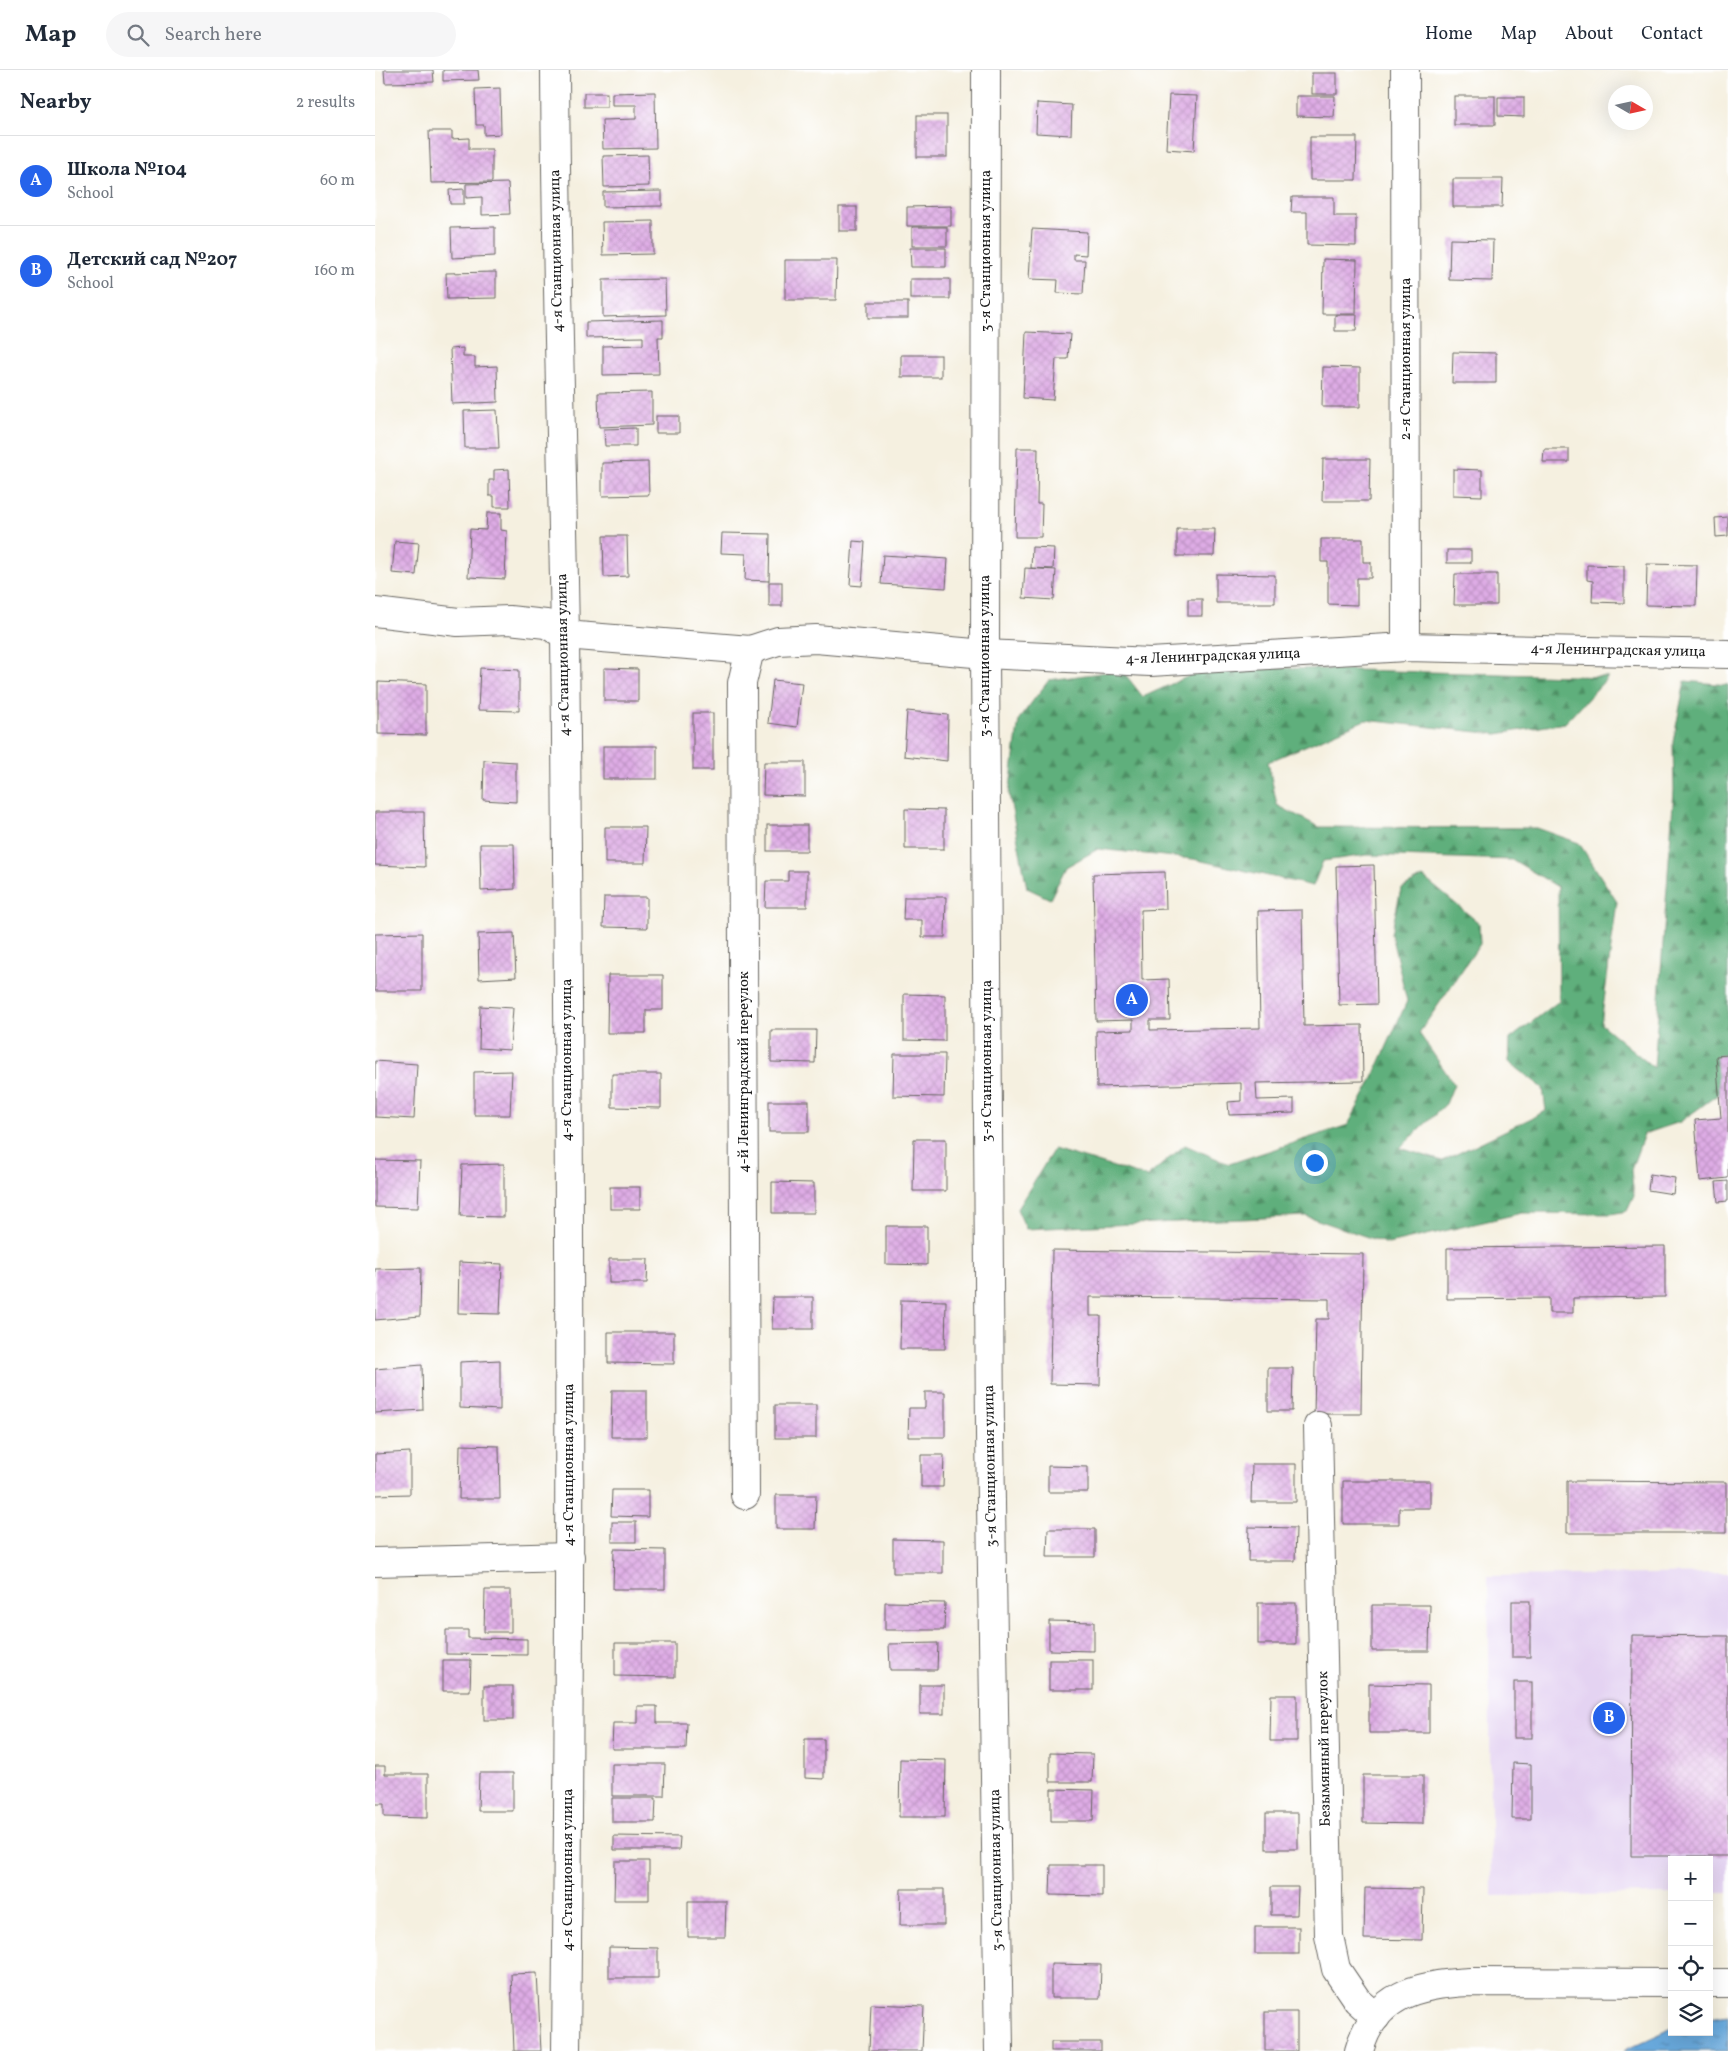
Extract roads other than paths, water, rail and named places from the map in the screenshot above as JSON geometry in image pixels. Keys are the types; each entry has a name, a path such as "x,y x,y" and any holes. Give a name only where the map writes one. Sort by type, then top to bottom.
{"street":[{"name":"4-я Станционная улица","path":"555,70 556,256 565,635 570,1557 566,2051"},
{"name":"3-я Станционная улица","path":"986,70 985,654 990,1434 999,2051"},
{"name":"2-я Станционная улица","path":"1405,70 1406,647"},
{"name":"4-я Ленинградская улица","path":"375,612 458,622 509,620 546,624 565,635 750,650 778,641 816,639 985,654 1150,662 1406,647 1728,654"},
{"name":"4-й Ленинградский переулок","path":"745,1495 742,682 750,650"},
{"name":"Безымянный переулок","path":"1318,1426 1329,1936 1335,1969 1357,2000 1376,2017"},
{"path":"375,1562 570,1557"},
{"path":"1359,2051 1363,2038 1376,2017 1397,1997 1419,1987 1445,1983 1668,1983"},
{"path":"1713,1983 1728,1983"}],"water":[{"path":"1728,2015 1728,2051 1624,2051 1668,2030 1668,2036 1713,2036 1713,2017"}],"place":[{"name":"Школа №104","path":"1132,1000"},
{"name":"Детский сад №207","path":"1609,1718"}]}
